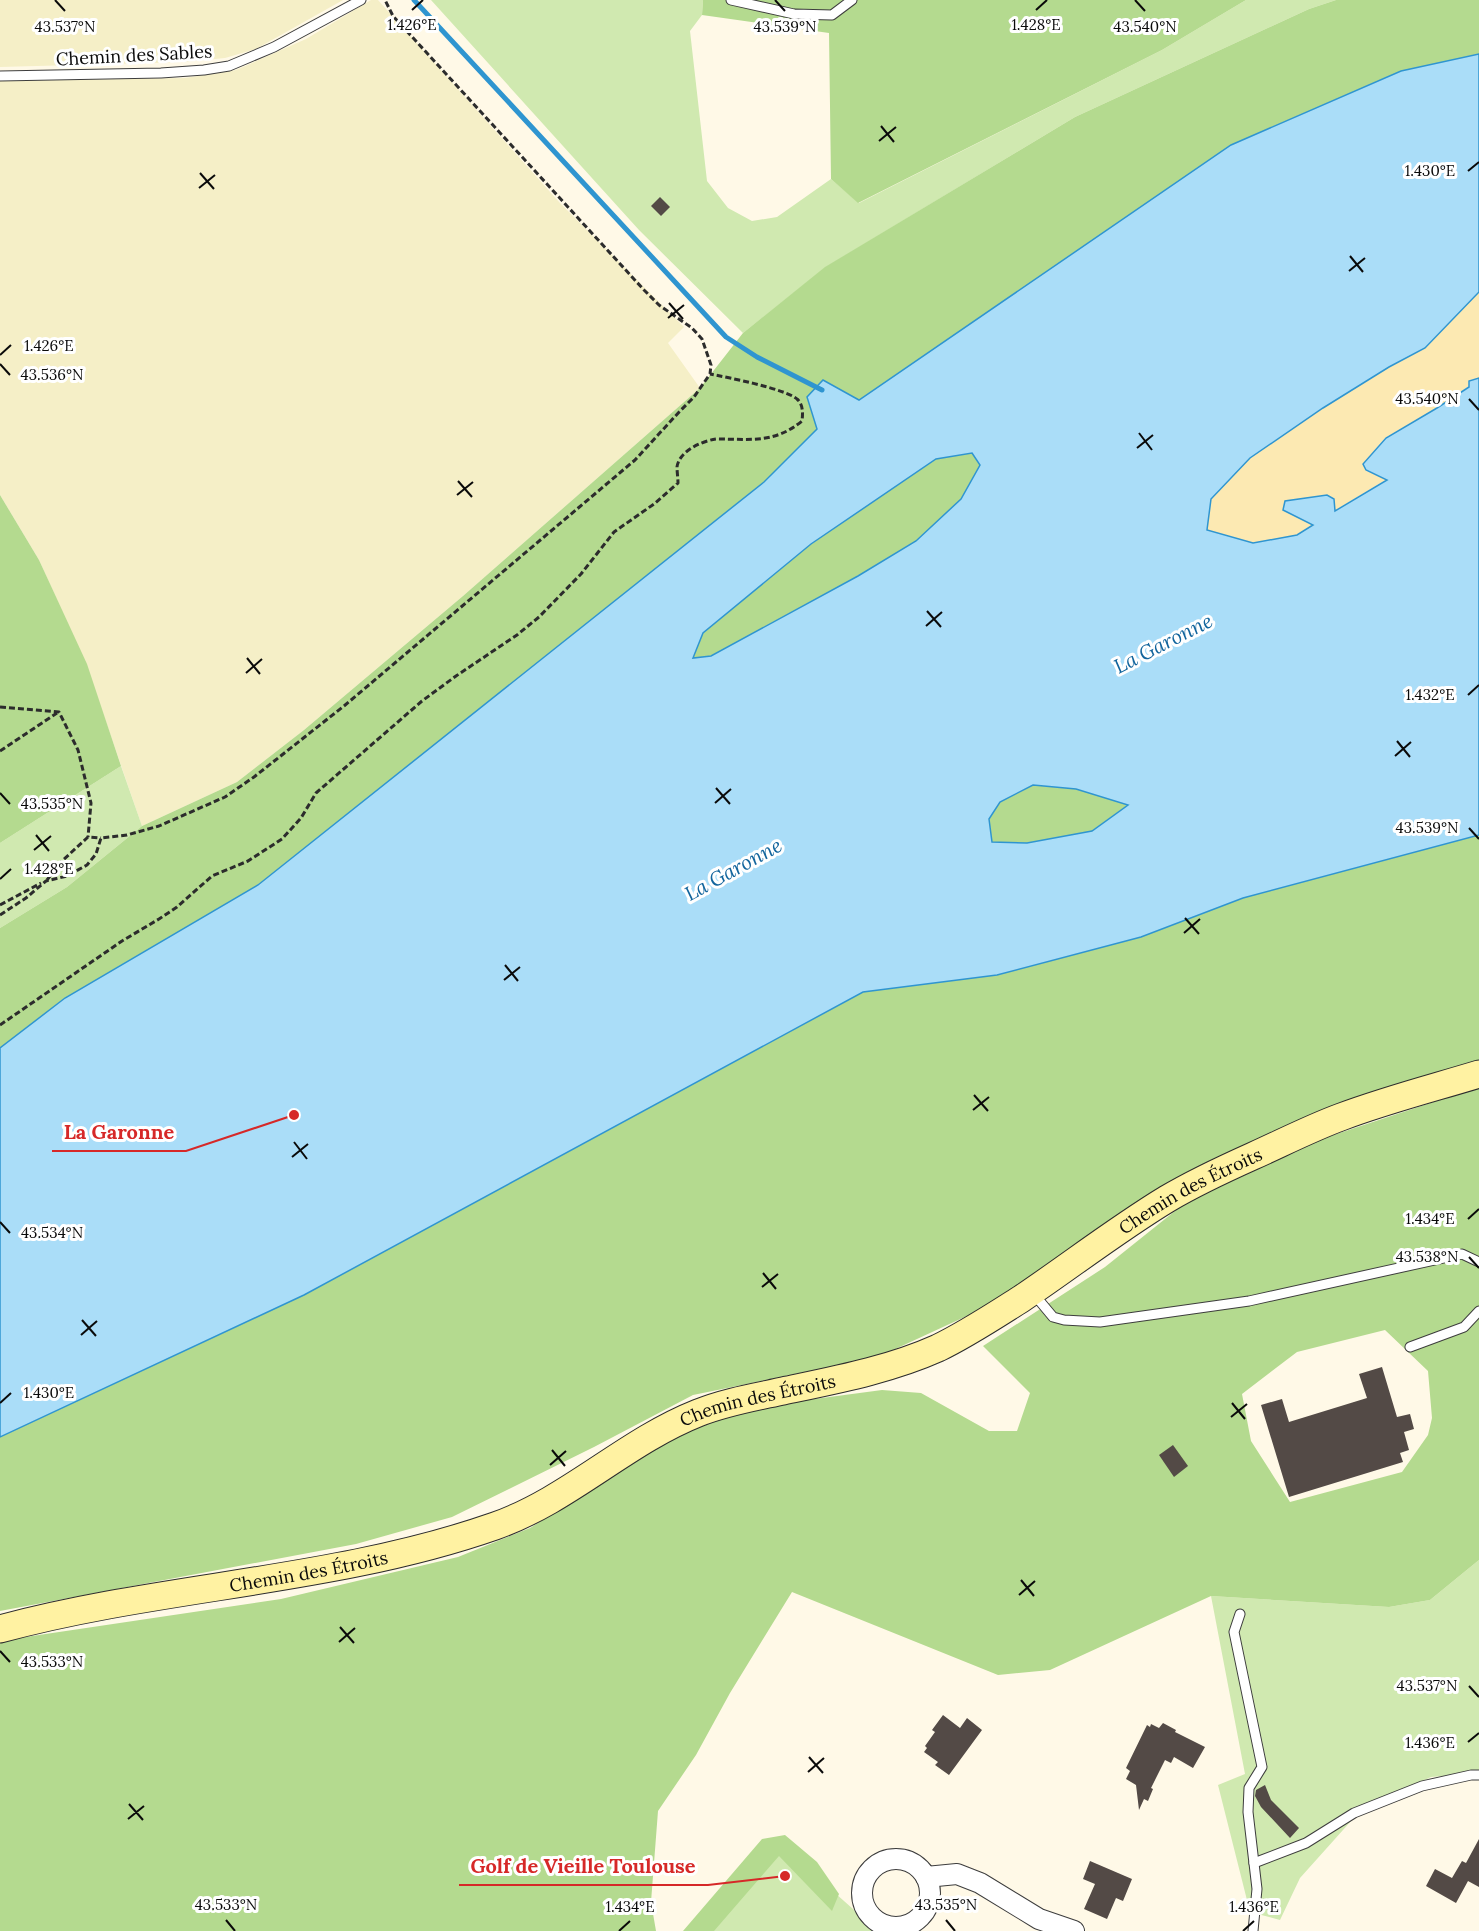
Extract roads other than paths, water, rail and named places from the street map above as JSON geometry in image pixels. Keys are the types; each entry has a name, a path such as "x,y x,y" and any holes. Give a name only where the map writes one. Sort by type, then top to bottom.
{"main road":[{"name":"Chemin des Étroits","path":"0,1629 139,1599 307,1573 375,1559 467,1535 517,1518 641,1442 698,1413 746,1399 880,1368 938,1347 989,1319 1141,1216 1215,1173 1337,1118 1379,1103 1479,1074"}],"street":[{"path":"926,1877 957,1874 980,1883 1039,1919 1074,1931"}],"lane":[{"name":"Chemin des Sables","path":"0,76 162,73 229,66 274,47 361,0"},
{"path":"731,0 795,14 832,15 852,0"},
{"path":"1032,1291 1053,1317 1064,1320 1100,1322 1249,1301 1462,1254 1479,1262"},
{"path":"1410,1347 1464,1326 1479,1311"},
{"path":"1240,1614 1234,1632 1262,1767 1249,1788 1248,1812 1257,1889 1253,1931"},
{"path":"1254,1863 1306,1843 1354,1813 1373,1805 1422,1786 1479,1775"}],"water":[{"path":"1479,54 1479,292 1425,348 1389,367 1323,408 1250,458 1211,499 1207,530 1253,543 1297,535 1313,525 1283,510 1285,501 1327,495 1334,499 1335,511 1387,480 1366,470 1363,464 1386,438 1469,387 1469,381 1479,378 1479,835 1243,898 1141,937 997,975 863,992 304,1295 0,1437 0,1048 65,998 258,885 764,482 817,429 807,397 823,380 859,400 1231,145 1401,71","holes":["972,453 980,465 961,499 916,541 858,576 711,656 693,658 703,633 811,544 936,459","1033,785 1076,789 1128,805 1092,831 1027,843 992,842 989,819 1000,802"]}],"waterway":[{"path":"414,0 726,337 757,357 822,390"}],"place":[{"name":"La Garonne","path":"294,1115"},
{"name":"Golf de Vieille Toulouse","path":"785,1876"}]}
